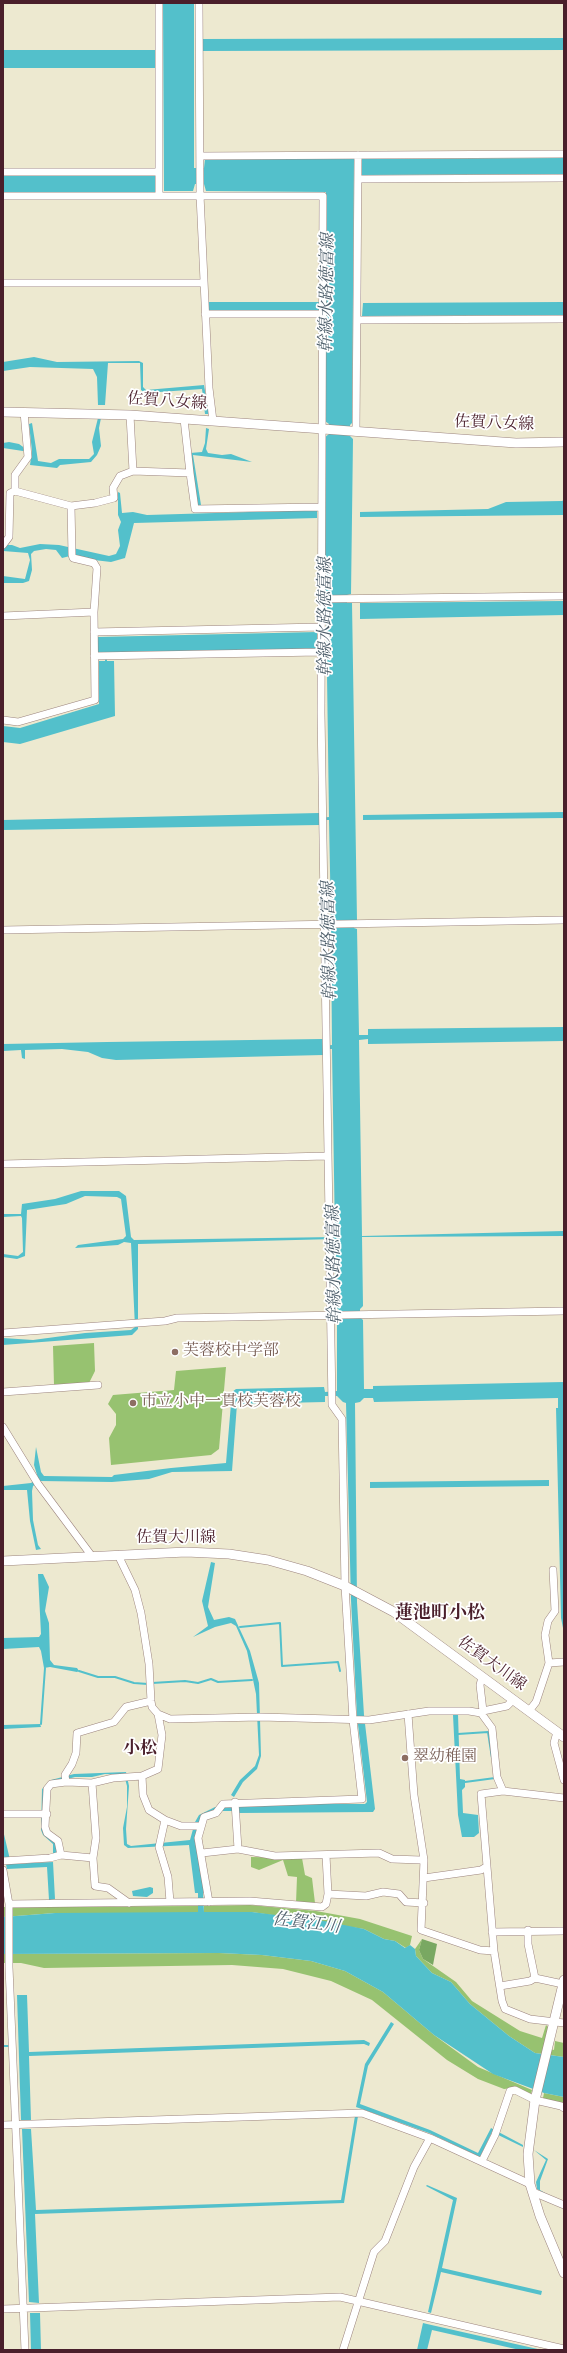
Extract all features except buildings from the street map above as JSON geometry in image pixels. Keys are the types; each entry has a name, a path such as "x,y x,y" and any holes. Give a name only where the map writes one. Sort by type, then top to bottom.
{"main road":[{"name":"佐賀八女線","path":"3,412 130,415 516,443 564,442"},
{"name":"佐賀大川線","path":"3,1561 91,1555 186,1552 229,1554 268,1560 307,1571 345,1586 394,1612 560,1734"},
{"path":"564,1982 535,2100 528,2154 532,2188 540,2216 564,2273"}],"street":[{"path":"159,3 159,196"},
{"path":"199,3 200,195 208,388 213,421"},
{"path":"200,156 564,154"},
{"path":"354,432 357,320 358,155"},
{"path":"3,172 159,172"},
{"path":"358,179 564,178"},
{"path":"3,196 323,196 322,314 325,430 321,507 323,599 320,627 320,652 328,925 327,1156 333,1313 332,1405 342,1419 345,1586 353,1720 362,1799 224,1804 216,1813 204,1817 200,1826 198,1838 202,1854 208,1902"},
{"path":"3,283 203,283"},
{"path":"205,314 322,314"},
{"path":"357,320 564,319"},
{"path":"15,490 15,475 28,457 24,412"},
{"path":"130,415 133,471"},
{"path":"184,419 195,509 321,507"},
{"path":"4,544 9,537 10,493 15,490 71,506 95,504 114,498 113,488 120,476 133,471 190,472"},
{"path":"3,720 18,722 95,700 94,612 97,568 94,563 73,558 72,556 71,506"},
{"path":"323,599 564,596"},
{"path":"3,616 94,612"},
{"path":"94,632 320,627"},
{"path":"94,656 106,657 320,652"},
{"path":"3,930 564,920"},
{"path":"3,1164 327,1156"},
{"path":"3,1333 136,1323 177,1318 333,1313 564,1311"},
{"path":"3,1392 98,1385"},
{"path":"3,1427 36,1482 91,1555"},
{"path":"118,1555 134,1590 141,1613 150,1683 150,1701 152,1707 158,1714 170,1719 256,1717 369,1720 408,1714 469,1711 482,1712 507,1706 513,1700"},
{"path":"529,1711 536,1702 549,1663 545,1635 548,1621 555,1611 553,1570"},
{"path":"549,1663 564,1662"},
{"path":"482,1677 480,1685 482,1712 492,1728 497,1777 503,1791"},
{"path":"65,1778 76,1753 76,1733 114,1722 126,1708 150,1701"},
{"path":"61,1855 58,1842 47,1833 45,1827 44,1814 47,1789 51,1784 65,1778 92,1783 126,1777 142,1776 158,1769 162,1735 158,1714"},
{"path":"408,1714 414,1796 423,1842 424,1903 421,1930 480,1950 494,1951"},
{"path":"560,1734 554,1743 564,1780"},
{"path":"142,1776 143,1795 150,1810 165,1820 181,1826 200,1826"},
{"path":"92,1783 96,1838 93,1858 95,1886 108,1888 129,1903"},
{"path":"564,1798 503,1791 481,1794 494,1951 505,2009 530,2019 564,2023"},
{"path":"235,1803 238,1849"},
{"path":"3,1814 44,1814"},
{"path":"165,1820 159,1844 168,1878 170,1902"},
{"path":"202,1854 238,1849 268,1856 379,1853 392,1859 421,1860"},
{"path":"6,1861 50,1858 61,1855 93,1858"},
{"path":"9,1905 250,1901 322,1907 326,1904 328,1894 326,1855"},
{"path":"424,1878 481,1870 486,1867"},
{"path":"3,1870 9,1905 9,1962 24,2350"},
{"path":"328,1894 366,1896 383,1892 400,1894 406,1902 424,1903"},
{"path":"492,1932 528,1930 564,1931"},
{"path":"528,1930 528,1944 535,1978"},
{"path":"500,1986 530,1981 535,1978 564,1982"},
{"path":"482,2161 496,2132 510,2091 515,2090 535,2100 564,2108"},
{"path":"3,2125 352,2112 362,2113 430,2138 482,2161 564,2205"},
{"path":"344,2350 374,2252 385,2241 414,2167 430,2138"},
{"path":"3,2309 340,2297 563,2349"}],"green space":[{"path":"94,1343 95,1371 89,1383 54,1385 53,1346"},
{"path":"226,1367 219,1449 211,1455 111,1465 109,1438 116,1425 116,1414 108,1404 113,1395 174,1390 176,1371"},
{"path":"251,1857 302,1858 305,1875 312,1878 315,1903 296,1903 297,1877 288,1876 283,1860 259,1870 251,1867"},
{"path":"250,1905 316,1911 360,1919 412,1936 410,1945 406,1948 395,1941 384,1939 364,1929 252,1912 204,1912 204,1906"},
{"path":"198,1906 198,1913 55,1913 3,1917 3,1907"},
{"path":"422,1939 419,1950 423,1959 456,1982 472,2001 520,2031 542,2038 546,2025 548,2027 544,2047 554,2050 555,2041 564,2043 564,2057 535,2053 509,2036 470,2004 451,1982 432,1973 416,1956 415,1949"},
{"path":"422,1939 437,1944 433,1965 423,1959 419,1950"},
{"path":"219,1953 262,1955 311,1961 345,1971 383,1992 434,2035 478,2067 532,2090 531,2094 513,2088 504,2089 478,2079 447,2060 372,2000 331,1981 283,1969 232,1965 44,1968 21,1963 3,1963 3,1954"},
{"path":"544,2093 564,2097 564,2105 543,2098"}],"water":[{"path":"163,3 194,3 194,168 204,168 205,159 354,159 352,423 350,425 350,436 353,439 351,594 347,595 347,603 352,603 357,921 353,922 354,928 357,929 359,1035 368,1035 368,1029 564,1027 564,1041 368,1044 368,1039 359,1040 362,1236 564,1231 564,1236 362,1237 363,1306 360,1309 360,1317 363,1320 364,1389 373,1389 373,1386 564,1382 564,1633 561,1618 556,1408 558,1408 558,1398 374,1402 373,1398 364,1398 360,1402 355,1403 357,1602 364,1715 375,1809 373,1812 239,1813 238,1811 215,1811 199,1822 195,1841 205,1892 203,1893 204,1912 252,1912 324,1921 364,1929 384,1939 395,1941 405,1948 410,1945 415,1949 416,1956 432,1973 451,1982 470,2004 509,2036 535,2053 564,2057 564,2097 544,2093 493,2074 434,2035 383,1992 345,1971 311,1961 262,1955 219,1953 3,1954 3,1917 55,1913 198,1912 198,1893 195,1893 189,1845 128,1848 124,1845 123,1828 127,1807 127,1786 124,1775 105,1774 92,1777 75,1777 49,1784 43,1830 56,1842 58,1852 53,1855 53,1844 43,1835 41,1830 42,1789 51,1780 74,1774 126,1772 129,1786 126,1829 127,1844 131,1846 190,1840 195,1822 199,1815 215,1807 238,1807 238,1804 365,1804 367,1802 357,1716 351,1600 346,1403 337,1396 325,1396 325,1402 237,1404 232,1471 172,1472 149,1479 112,1482 40,1481 33,1486 32,1491 33,1520 38,1545 41,1549 36,1550 30,1521 27,1490 3,1490 3,1486 31,1483 38,1478 34,1465 36,1447 41,1472 44,1476 112,1477 114,1475 171,1468 226,1463 232,1392 236,1389 324,1387 325,1392 337,1391 337,1320 339,1310 336,1307 335,1239 138,1244 138,1329 132,1335 3,1345 3,1338 33,1340 85,1333 131,1330 135,1327 131,1243 124,1242 118,1245 75,1248 78,1245 123,1239 126,1236 121,1199 117,1197 85,1196 66,1204 27,1210 25,1256 17,1259 3,1257 3,1254 18,1256 23,1252 21,1216 3,1217 4,1214 21,1214 22,1204 55,1199 81,1191 119,1191 126,1196 131,1237 134,1240 335,1237 332,1049 323,1049 323,1055 116,1060 102,1058 88,1052 62,1049 25,1050 25,1059 22,1058 21,1050 3,1051 3,1044 107,1042 323,1039 323,1046 332,1045 331,929 333,929 333,922 331,921 329,820 319,820 319,825 3,830 3,820 319,813 319,818 329,817 326,604 330,603 330,595 325,594 324,438 329,434 329,424 325,421 326,192 206,191 204,184 195,184 193,191 164,191"},
{"path":"564,38 564,50 203,51 203,39"},
{"path":"3,50 155,50 155,68 3,68"},
{"path":"564,158 564,174 362,175 362,159"},
{"path":"155,175 155,192 3,192 3,176"},
{"path":"208,302 319,302 319,310 208,310"},
{"path":"564,302 564,315 362,316 363,303"},
{"path":"34,357 57,362 139,361 143,363 143,387 146,390 204,385 209,414 205,414 202,389 145,393 141,390 140,363 108,363 105,405 98,405 97,377 93,369 30,367 3,371 3,362"},
{"path":"98,418 101,418 99,428 101,446 97,455 91,462 60,465 57,468 30,465 32,451 29,424 32,423 38,461 51,463 59,459 89,459 94,454 92,442"},
{"path":"206,428 209,429 206,449 208,453 222,455 231,454 252,462 193,455 201,505 197,505 190,453 202,452 205,443"},
{"path":"9,442 19,444 26,449 23,451 3,448 3,443"},
{"path":"118,492 120,493 122,513 133,512 147,515 317,510 317,518 134,523 125,558 111,562 74,555 62,558 56,550 46,549 34,551 31,554 32,570 29,581 23,583 3,583 3,576 25,579 30,560 28,553 3,551 3,545 12,545 20,548 40,544 59,545 109,556 116,554 120,546 118,530 121,522 118,515"},
{"path":"564,500 564,515 360,517 360,512 488,509 506,502"},
{"path":"564,601 564,615 360,619 360,603"},
{"path":"317,632 317,649 107,654 107,661 114,661 115,716 20,744 3,742 3,726 20,728 99,704 99,661 105,661 105,654 97,654 97,637"},
{"path":"564,812 564,818 363,820 363,815"},
{"path":"549,1480 549,1486 370,1488 370,1482"},
{"path":"211,1562 215,1563 208,1607 214,1620 229,1617 235,1619 250,1651 259,1683 261,1756 257,1769 243,1782 234,1797 231,1795 240,1780 255,1766 259,1755 256,1694 247,1651 236,1626 231,1623 215,1627 193,1637 208,1626 202,1601"},
{"path":"38,1574 43,1574 49,1587 45,1611 49,1623 50,1660 54,1665 77,1668 79,1671 77,1672 50,1667 44,1668 39,1647 3,1649 3,1638 39,1637 41,1634"},
{"path":"458,1714 460,1779 465,1780 465,1787 462,1790 463,1813 478,1815 479,1833 474,1837 462,1837 458,1815 453,1715"},
{"path":"40,1724 41,1727 3,1729 3,1725"},
{"path":"3,1830 11,1864 53,1862 55,1899 49,1900 47,1867 7,1869 3,1852"},
{"path":"150,1887 153,1888 153,1893 147,1897 133,1896 132,1891"},
{"path":"17,1995 27,1995 29,2052 364,2040 370,2043 369,2046 364,2044 29,2056 31,2120 21,2120"},
{"path":"391,2022 394,2024 368,2066 360,2104 430,2130 478,2153 491,2128 523,2145 523,2147 492,2132 480,2157 429,2133 356,2107 365,2064"},
{"path":"355,2116 358,2116 344,2203 35,2214 39,2303 29,2302 22,2129 31,2129 36,2210 341,2200"},
{"path":"534,2150 548,2159 540,2181 540,2190 555,2199 537,2189 536,2182 546,2160"},
{"path":"427,2185 457,2198 442,2268 542,2291 541,2295 441,2272 431,2313 428,2312 453,2200 426,2186"},
{"path":"30,2313 40,2313 41,2350 31,2350"},
{"path":"423,2323 542,2350 520,2350 432,2330 427,2350 417,2350"}],"waterway":[{"path":"240,1627 280,1623 282,1666 338,1662 340,1671"},
{"path":"41,1724 45,1668"},
{"path":"79,1671 98,1677 115,1677 134,1683 148,1684"},
{"path":"152,1683 185,1681 198,1683 211,1679 218,1682 252,1680"},
{"path":"458,1734 488,1732 492,1758"},
{"path":"465,1782 495,1778"},
{"path":"3,2046 8,2046"}],"place":[{"name":"芙蓉校中学部","path":"175,1352"},
{"name":"市立小中一貫校芙蓉校","path":"133,1403"},
{"name":"翠幼稚園","path":"405,1758"}],"district":[{"name":"蓮池町小松","path":"440,1615"},
{"name":"小松","path":"140,1750"}],"water label":[{"name":"幹線水路徳富線","path":"329,293"},
{"name":"幹線水路徳富線","path":"327,617"},
{"name":"幹線水路徳富線","path":"331,941"},
{"name":"幹線水路徳富線","path":"336,1265"},
{"name":"佐賀江川","path":"306,1925"}]}
